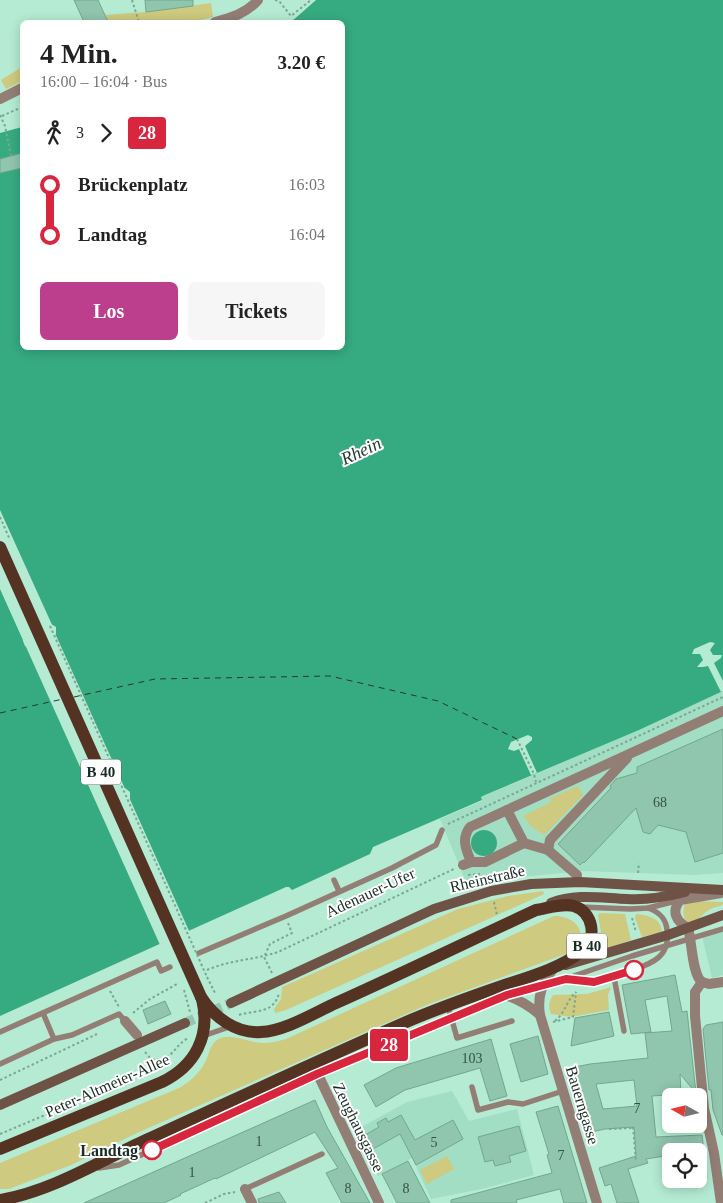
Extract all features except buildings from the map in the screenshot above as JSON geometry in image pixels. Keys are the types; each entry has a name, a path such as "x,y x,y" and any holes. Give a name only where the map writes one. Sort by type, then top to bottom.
{"main road":[{"name":"B 40","path":"6,545 201,997"},
{"name":"Rheinstraße","path":"274,978 434,909 491,891 531,884 580,882 723,891"},
{"path":"536,910 571,897 663,898 693,890"},
{"name":"Rheinstraße","path":"201,997 213,1012 234,1021 246,1030 272,1031 536,910 561,905 574,906"},
{"name":"B 40","path":"0,1200 20,1199 315,1069 398,1026 485,992 549,970 581,952 588,944 592,933 590,922 584,912 574,906"},
{"path":"549,970 688,928 723,915"},
{"path":"231,1003 274,978"},
{"name":"Peter-Altmeier-Allee","path":"0,1149 172,1077 188,1063 197,1050 194,1036 205,1016 201,997"},
{"name":"Peter-Altmeier-Allee","path":"0,1105 188,1019"}],"street":[{"path":"222,20 238,15 258,0"},
{"path":"0,99 20,89"},
{"path":"577,875 549,845 524,843 485,862 467,863 464,842 466,832 470,827 723,711"},
{"path":"549,845 631,754"},
{"path":"507,810 524,843"},
{"name":"Rheinstraße","path":"680,900 723,891"},
{"path":"680,900 675,915 679,923 688,928 696,974 699,980 709,984 723,982"},
{"name":"Bauerngasse","path":"549,970 539,995 540,1015 596,1203"},
{"path":"702,982 695,992 695,1008 704,1108 714,1153 721,1203"},
{"path":"485,992 507,995 526,1004 540,1015"},
{"path":"125,1021 137,1035"},
{"name":"Zeughausgasse","path":"315,1069 379,1203"},
{"path":"245,1189 252,1203"}],"lane":[{"path":"199,953 392,868 436,845 444,827"},
{"path":"334,880 339,891"},
{"name":"Rheinstraße","path":"574,906 592,908 648,908 680,900"},
{"path":"566,979 594,982 614,977 653,962 660,957 667,946 667,925 662,916 648,908"},
{"path":"315,1069 402,1039 507,995 566,979 723,929"},
{"path":"0,1032 157,962 161,971 170,967"},
{"path":"614,977 624,1031"},
{"path":"448,1006 457,1038 512,1022"},
{"path":"43,1013 54,1038"},
{"path":"0,1064 54,1038 72,1034 119,1014 125,1021"},
{"path":"194,1036 234,1021"},
{"path":"398,1026 407,1057"},
{"path":"472,1086 478,1110 508,1102 523,1104 563,1091"},
{"path":"245,1189 322,1154"}],"path":[{"path":"132,0 138,20"},
{"path":"275,0 279,0 291,16 311,0"},
{"path":"11,156 1,115 20,108"},
{"path":"0,517 6,545"},
{"path":"47,620 218,998"},
{"path":"444,827 536,782 723,697"},
{"path":"517,739 536,782"},
{"name":"Adenauer-Ufer","path":"207,970 278,952 467,863"},
{"path":"638,873 639,863"},
{"path":"494,900 498,920"},
{"path":"630,913 638,940"},
{"path":"274,978 264,957 270,944 292,933 286,916"},
{"path":"107,984 118,1006"},
{"path":"125,1021 137,1008 177,984"},
{"path":"183,988 188,1019"},
{"path":"576,992 573,1018 553,1022 562,1016 570,997 576,992"},
{"path":"234,1021 245,1013 257,1013 268,1008 275,1004 278,997"},
{"path":"0,1080 98,1034"},
{"path":"188,1044 194,1036"},
{"path":"143,1047 151,1059 162,1059 176,1051 184,1040 194,1036"},
{"path":"0,1134 178,1057"},
{"path":"609,1129 633,1127 636,1161"},
{"path":"204,1203 224,1194"}],"shaded area":[{"path":"211,3 213,17 201,20 107,20 105,15 146,12"},
{"path":"20,68 20,82 6,89 1,80"},
{"path":"723,691 723,873 694,875 583,871 512,878 469,889 440,819 482,801 481,797 639,730"},
{"path":"578,786 583,795 544,835 532,827 523,816 551,802 550,798"},
{"path":"543,891 544,894 286,1010 275,1013 274,1009 281,999 282,987 458,909 508,896"},
{"path":"694,901 723,902 723,905 709,910 696,921 689,922 684,918 684,907 685,904"},
{"path":"600,913 625,914 631,940 596,952 601,932 598,915"},
{"path":"636,914 649,916 656,920 662,932 642,937 635,918"},
{"path":"554,916 569,919 579,928 580,939 577,946 571,952 429,1004 137,1133 71,1165 9,1189 0,1189 0,1163 179,1088 199,1072 206,1061 212,1045 217,1040 233,1037 263,1043 286,1039"},
{"path":"723,930 723,975 712,978 702,936"},
{"path":"611,987 608,995 609,1010 571,1017 551,1014 549,1004 553,995 587,994"},
{"path":"452,1091 469,1121 517,1109 534,1175 486,1188 431,1199 412,1158 378,1176 356,1130 407,1102"},
{"path":"447,1156 454,1169 427,1184 420,1170"}],"water":[{"name":"Rhein","path":"316,0 723,0 723,691 639,730 485,795 481,797 482,800 373,847 370,854 292,890 286,887 0,1016 0,133 20,128 20,350 345,350 345,20 293,20","holes":["51,624 56,627 56,634 28,647 25,646 24,637","125,788 130,792 130,799 103,811 99,800"]},
{"path":"484,830 493,834 497,843 493,852 484,856 475,852 471,843 475,834"}],"pier":[{"path":"0,510 53,627 25,639 26,642 28,645 54,631 126,791 101,802 101,806 103,808 128,795 190,933 161,947 0,589"},
{"path":"710,642 715,643 710,650 713,655 722,655 714,663 723,681 723,691 721,692 708,666 697,667 703,660 700,654 692,654 694,649"},
{"path":"528,735 532,737 532,740 525,746 537,773 531,775 519,749 514,751 508,749 511,742"}],"ferry route":[{"path":"74,697 155,679 330,676 438,701 517,739"},
{"path":"0,713 63,699"}],"tunnel":[{"path":"185,1023 231,1003"}],"bus line":[{"name":"28","path":"152,1150 317,1074 507,995 566,979 594,982 634,970"}],"place":[{"name":"Landtag","path":"152,1150"}]}
